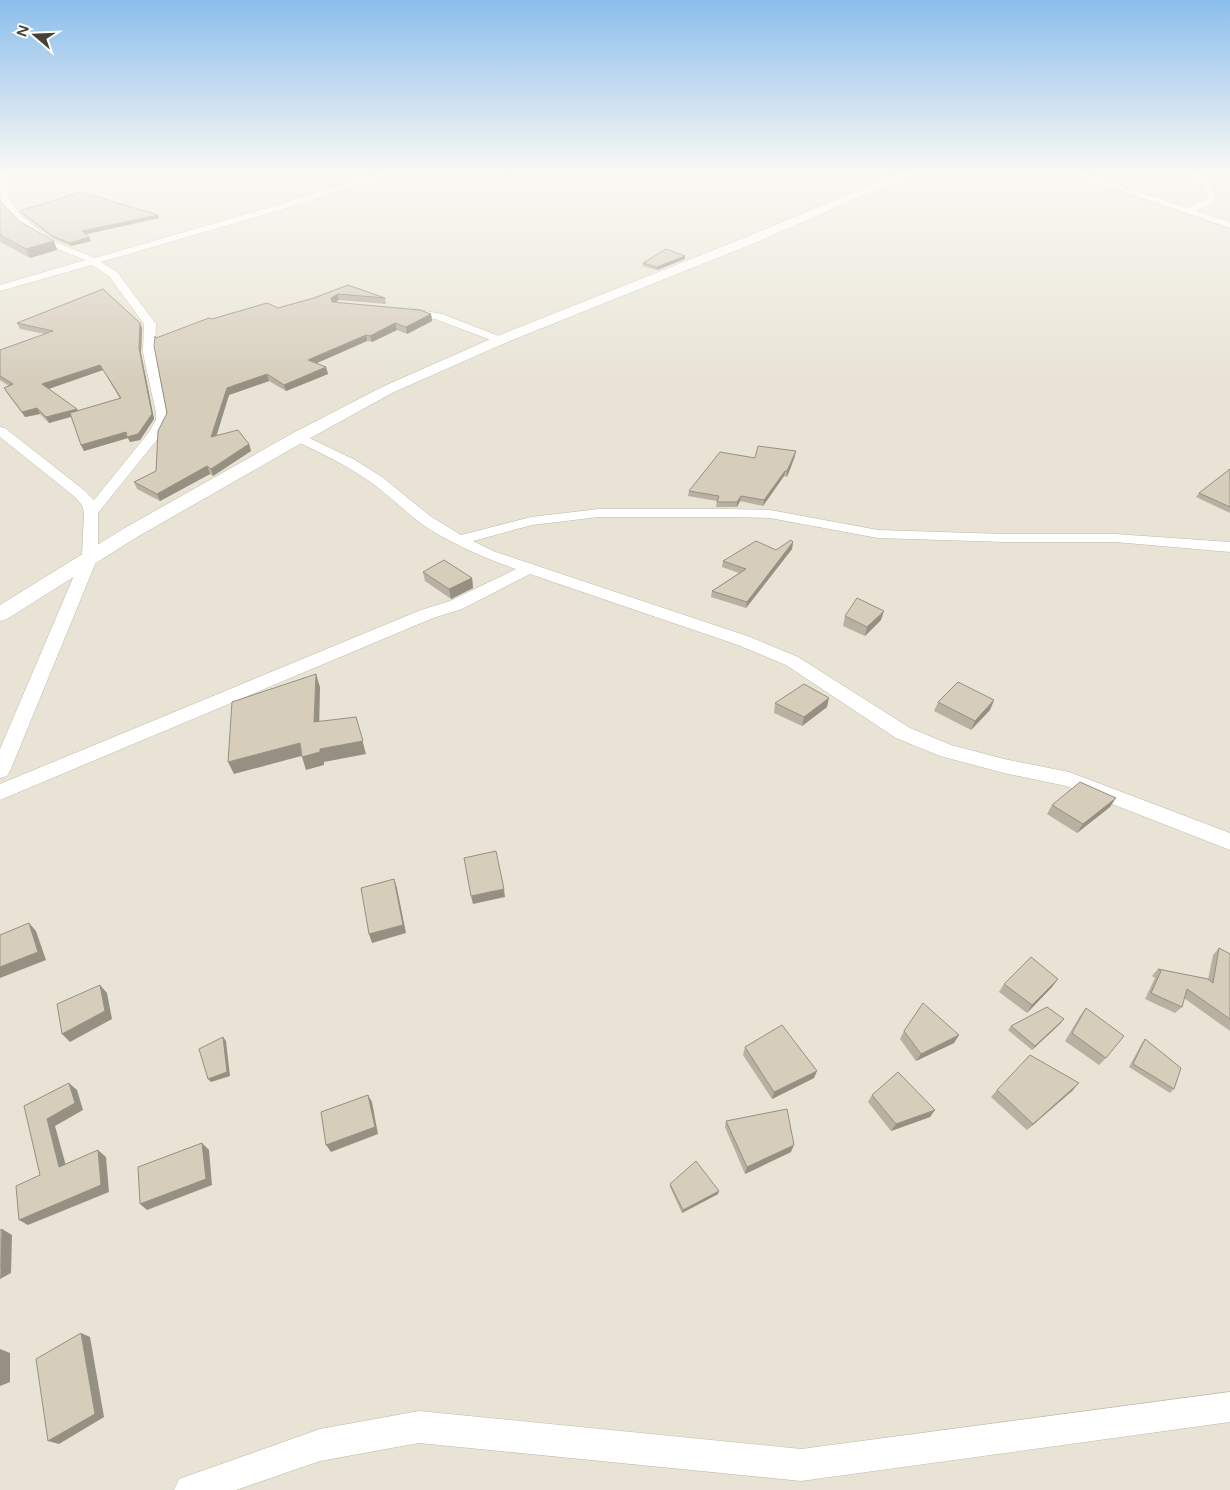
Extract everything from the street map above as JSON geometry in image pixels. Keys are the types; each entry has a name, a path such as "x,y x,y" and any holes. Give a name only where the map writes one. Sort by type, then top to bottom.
{"street":[{"path":"51,244 92,260 113,274 150,324 149,353 162,420 155,432 91,513"},
{"path":"0,288 151,244"},
{"path":"0,614 90,557 299,437 388,390 500,340 742,244"},
{"path":"396,309 438,316 500,340"},
{"path":"0,431 80,494 89,504 91,513 90,557 0,771"},
{"path":"299,437 350,463 377,480 425,519 459,540 488,554 744,641 792,661 903,732 947,750 1004,766 1069,779 1230,842"},
{"path":"459,540 531,521 600,513 726,513 770,514 878,534 1006,538 1116,538 1230,548"},
{"path":"0,792 427,614 456,605 530,568"},
{"path":"190,1490 320,1445 419,1427 802,1465 1230,1407"}],"shaded area":[{"path":"0,244 1230,244 1230,1490 0,1490"}],"building":[{"path":"16,244 45,244 26,249"},
{"path":"666,249 685,256 657,267 643,263"},
{"path":"348,285 385,298 338,294 331,298 332,302 420,310 431,314 406,327 395,323 370,336 366,335 308,360 326,367 284,385 267,374 227,388 211,437 238,430 249,444 211,469 207,466 157,494 134,482 156,471 158,431 167,413 154,346 155,336 156,338 209,318 212,319 267,303 278,308 314,298"},
{"path":"103,289 140,323 139,348 152,414 138,434 127,437 126,432 81,445 70,413 121,398 100,365 42,384 77,409 46,417 37,408 22,412 4,388 13,384 0,376 0,350 53,331 17,323"},
{"path":"758,446 796,451 787,471 785,471 764,500 741,496 737,502 717,502 719,496 689,491 720,452 755,458"},
{"path":"1230,469 1230,507 1199,493"},
{"path":"791,540 793,542 747,602 712,591 746,569 723,561 756,541 776,550"},
{"path":"444,560 472,578 449,589 423,572"},
{"path":"857,598 884,611 867,627 845,616"},
{"path":"316,674 314,722 356,717 363,741 320,749 320,752 302,757 300,743 228,762 232,702"},
{"path":"958,682 994,700 975,721 938,702"},
{"path":"804,684 829,698 804,717 775,703"},
{"path":"1080,782 1116,798 1083,824 1052,805"},
{"path":"496,851 504,889 471,896 464,858"},
{"path":"394,879 403,925 369,934 361,888"},
{"path":"29,923 38,952 0,967 0,935"},
{"path":"1219,948 1230,954 1230,1019 1187,989 1182,1007 1151,993 1161,971 1158,969 1208,979 1213,983"},
{"path":"1031,957 1058,979 1032,1005 1004,984"},
{"path":"100,985 105,1011 62,1034 57,1004"},
{"path":"923,1003 959,1035 921,1054 904,1031"},
{"path":"1047,1007 1064,1019 1035,1046 1011,1026"},
{"path":"1086,1008 1124,1036 1106,1058 1072,1033"},
{"path":"782,1025 817,1071 774,1092 745,1047"},
{"path":"223,1037 227,1072 208,1079 199,1049"},
{"path":"1145,1039 1181,1068 1174,1089 1133,1064"},
{"path":"1030,1055 1079,1083 1033,1124 997,1090"},
{"path":"898,1072 935,1110 896,1124 872,1095"},
{"path":"69,1083 75,1103 47,1119 59,1167 98,1150 101,1185 19,1220 16,1186 40,1175 24,1106"},
{"path":"368,1095 375,1127 326,1145 321,1112"},
{"path":"787,1109 794,1145 747,1167 726,1121"},
{"path":"202,1143 206,1179 140,1204 138,1167"},
{"path":"696,1161 719,1191 683,1210 670,1184"},
{"path":"2,1229 1,1268 0,1268 0,1230"},
{"path":"81,1333 95,1414 48,1441 36,1359"}]}
